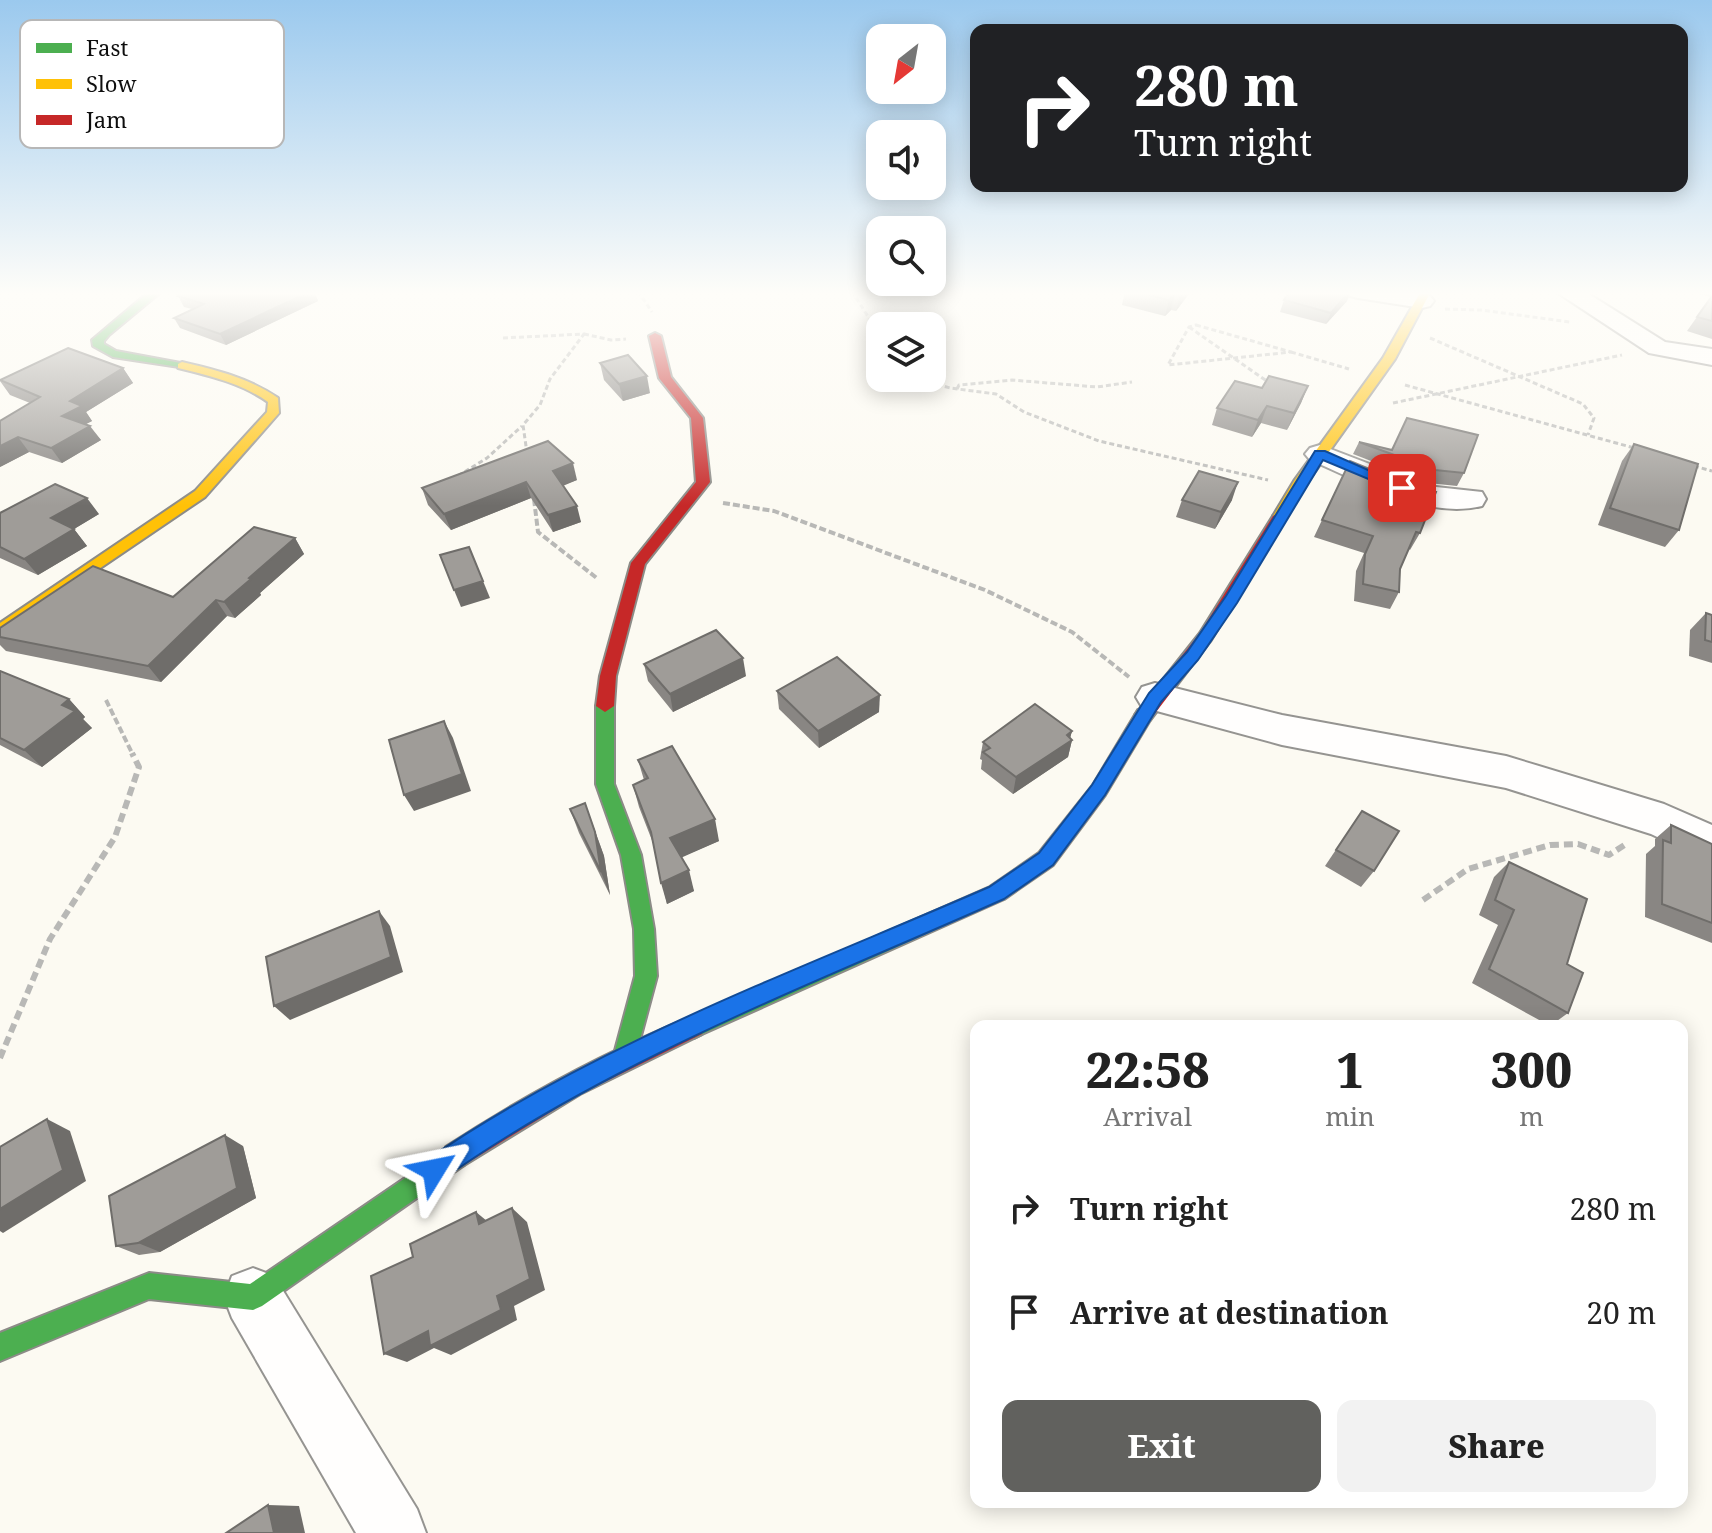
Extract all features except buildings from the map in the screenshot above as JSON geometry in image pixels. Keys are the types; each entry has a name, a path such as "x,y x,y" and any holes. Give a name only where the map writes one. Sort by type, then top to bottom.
{"street":[{"path":"0,631 200,494 273,413 274,401 269,394 249,385 214,374 156,363"},
{"path":"624,1058 646,976 644,929 631,855 605,784 603,728 608,676 638,563 703,482 697,418 665,378 661,363"},
{"path":"0,1347 149,1286 253,1297 486,1134 624,1058 997,893 1046,859 1099,790 1155,697 1192,656 1231,599 1295,491 1385,363"},
{"path":"1320,454 1422,495 1471,499"},
{"path":"1155,697 1282,730 1506,772 1664,821 1712,845"},
{"path":"253,1297 393,1533"}],"path":[{"path":"452,479 487,458 523,425 540,405 550,379 562,363"},
{"path":"1169,363 1168,365 1186,363"},
{"path":"1243,363 1279,390"},
{"path":"1328,363 1642,451"},
{"path":"1492,363 1583,404 1594,418 1588,435"},
{"path":"1349,412 1584,363"},
{"path":"957,389 959,385 1012,380 1097,387 1132,382"},
{"path":"946,386 996,394 1024,412 1099,441 1267,480 1295,491"},
{"path":"523,425 527,454"},
{"path":"1683,463 1711,471"},
{"path":"534,498 538,532 587,573 627,596"},
{"path":"691,499 774,511 985,590 1072,632 1155,697"},
{"path":"0,1058 50,939 115,837 139,767 106,700"},
{"path":"1423,900 1468,869 1550,845 1578,844 1609,855 1664,821"}],"traffic: fast":[{"path":"162,363 182,366"},
{"path":"605,706 605,784 631,855 644,929 646,976 624,1058"},
{"path":"694,1027 997,893 1046,859 1099,790 1144,715"},
{"path":"0,1347 149,1286 253,1297 455,1156"}],"traffic: slow":[{"path":"1280,516 1299,484 1386,363"},
{"path":"0,631 200,494 273,413 274,401 253,388 182,366"}],"traffic: jam":[{"path":"605,706 608,676 638,563 703,482 697,418 665,378 661,363"},
{"path":"1144,715 1206,636 1280,516"},
{"path":"455,1156 512,1119 572,1086 694,1027"}],"route":[{"path":"434,1170 486,1134 624,1058 997,893 1046,859 1099,790 1155,697 1192,656 1231,599 1320,454 1402,488"}]}
